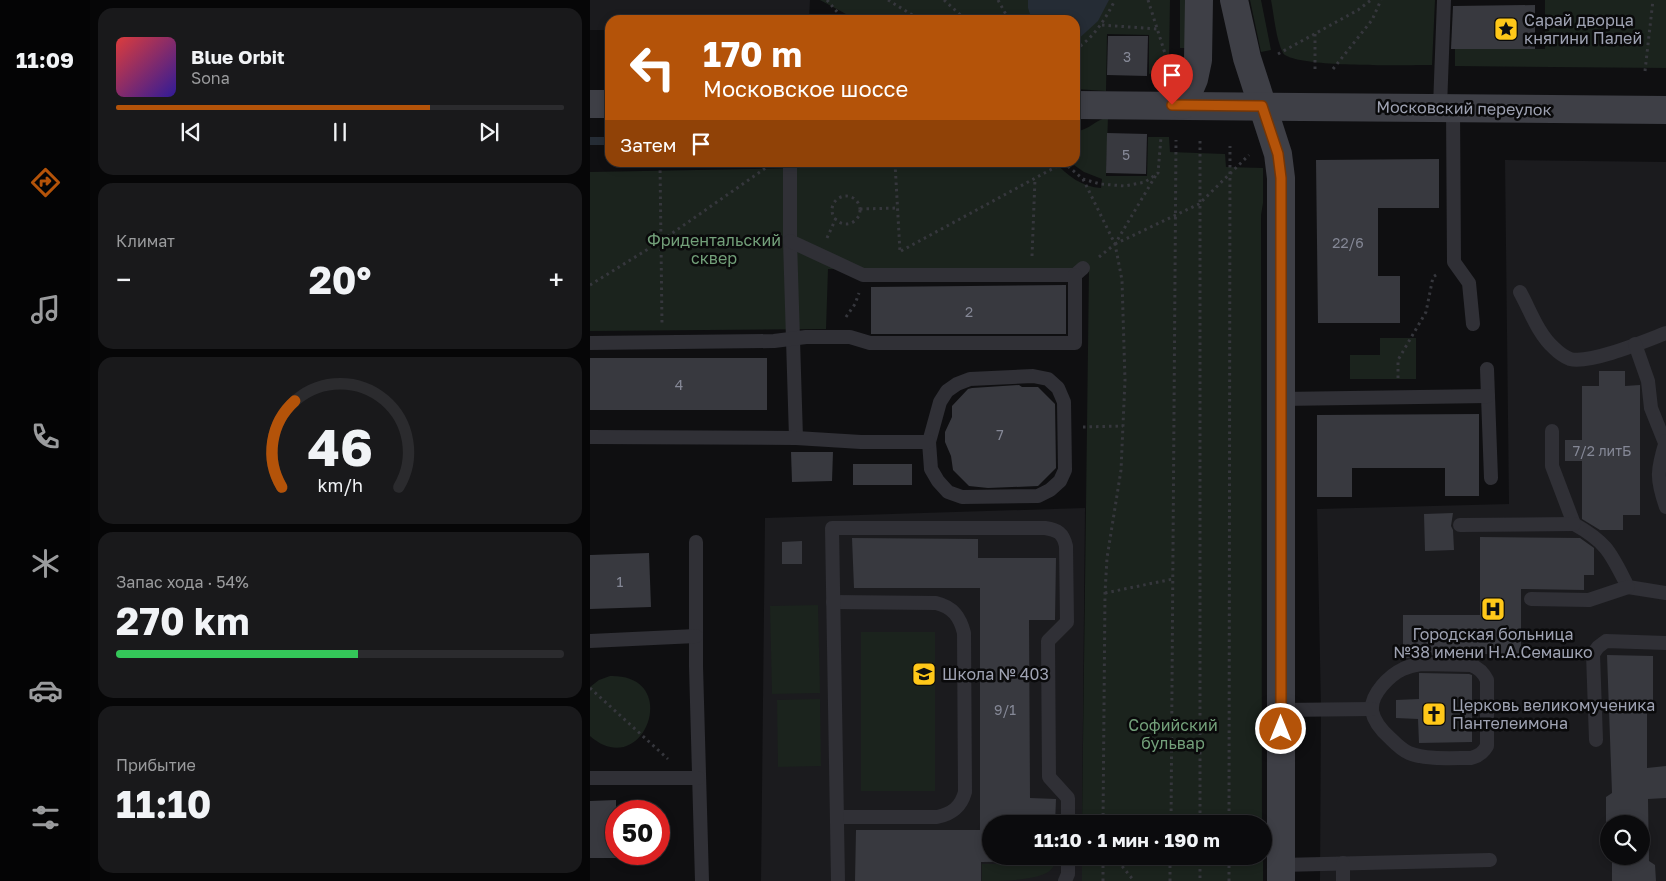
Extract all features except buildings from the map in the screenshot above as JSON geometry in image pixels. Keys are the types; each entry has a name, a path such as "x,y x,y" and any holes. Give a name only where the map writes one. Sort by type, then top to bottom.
{"main road":[{"path":"1183,105 1194,79 1198,60 1199,0"},
{"path":"1234,0 1246,58 1278,154 1281,178 1281,873"},
{"path":"590,104 605,104"},
{"name":"Московский переулок","path":"1080,105 1666,110"}],"lane":[{"path":"1444,0 1454,262 1469,283 1474,324"},
{"path":"790,167 790,241 796,438"},
{"path":"590,343 774,341 850,337 870,344 1075,343 1079,271 1031,275 865,275 790,241"},
{"path":"1520,292 1543,335 1554,348 1568,359 1584,360 1666,332"},
{"path":"1635,344 1648,381 1651,408 1666,442 1659,465 1659,486 1666,507"},
{"path":"1487,369 1491,478"},
{"path":"1033,376 1048,379 1058,388 1064,402 1064,470 1060,480 1050,490 1038,496 962,497 948,492 938,481 932,469 929,442 940,402 947,391 957,384 970,379 1033,376"},
{"path":"1280,399 1488,396"},
{"path":"1552,431 1552,466 1574,524"},
{"path":"590,436 796,438 861,442 929,442"},
{"path":"1460,525 1574,524 1594,535 1608,550 1628,587"},
{"path":"838,881 832,528 1045,528 1056,530 1064,536 1066,546 1067,622 1048,641 1049,777 1068,798 1068,815"},
{"path":"696,542 693,778 702,881"},
{"path":"1531,599 1589,600 1628,587 1666,593"},
{"path":"833,602 936,603 950,608 959,620 964,633 965,792 960,805 950,814 937,817 837,817"},
{"path":"590,640 696,636"},
{"path":"1596,740 1593,654 1598,647 1606,641 1666,643"},
{"path":"1422,664 1471,665 1478,668 1487,680 1487,746 1484,752 1471,758 1412,754 1402,750 1383,732 1374,719 1372,709 1375,697 1385,682 1401,669 1422,664"},
{"path":"1281,710 1372,709"},
{"path":"590,778 693,778"},
{"path":"1281,873 1343,864 1490,860"},
{"path":"1343,864 1343,881"},
{"path":"1065,881 1068,874 1068,865"}],"path":[{"path":"827,0 840,15"},
{"path":"888,0 912,15"},
{"path":"944,0 960,15"},
{"path":"998,0 1006,15"},
{"path":"1080,47 1085,44 1102,24 1115,0"},
{"path":"1148,0 1171,72"},
{"path":"1278,54 1358,10 1371,0"},
{"path":"1333,69 1372,20 1381,0"},
{"path":"1645,71 1653,0"},
{"path":"1102,24 1157,29"},
{"path":"1315,69 1316,33"},
{"path":"1116,244 1158,172 1161,137"},
{"path":"1171,815 1176,140"},
{"path":"1200,141 1200,815"},
{"path":"1229,815 1230,146"},
{"path":"1079,271 1116,244 1199,204 1249,155"},
{"path":"660,167 662,343"},
{"path":"590,285 661,240 768,167"},
{"path":"895,167 900,275"},
{"path":"900,251 1056,167"},
{"path":"1068,167 1083,178 1100,184 1125,186 1145,182 1158,172"},
{"path":"1083,178 1116,244 1122,280 1124,332 1125,380 1121,470 1108,558 1105,593 1103,815"},
{"path":"1031,275 1035,179"},
{"path":"843,196 856,200 860,209 860,213 855,220 848,224 836,219 833,211 836,202 843,196"},
{"path":"860,209 898,208"},
{"path":"1398,397 1398,360 1426,312 1433,277 1454,262"},
{"path":"822,337 850,313 865,275"},
{"path":"1064,428 1123,426"},
{"path":"1105,593 1173,579"},
{"path":"590,688 693,778"},
{"path":"1103,865 1103,881"},
{"path":"1121,865 1134,881"},
{"path":"1170,865 1170,881"},
{"path":"1200,865 1200,881"},
{"path":"1229,865 1229,881"}],"shaded area":[{"path":"590,0 810,0 809,15 605,15 605,30 590,30"},
{"path":"1028,0 1109,0 1098,21 1080,37 1080,15 1030,15"},
{"name":"Городская больница №38 имени Н.А.Семашко","path":"1505,160 1666,162 1666,881 1320,881 1321,709 1317,509 1509,504"},
{"name":"Школа № 403","path":"1085,508 1082,815 982,815 982,865 1082,865 1082,881 761,881 765,518"}],"green space":[{"path":"820,0 1170,0 1169,58 1162,69 1149,74 1149,35 1107,34 1106,91 1080,89 1080,15 848,15"},
{"path":"1180,0 1191,0 1191,48 1180,48"},
{"path":"1250,0 1261,0 1271,50 1261,52"},
{"path":"1271,0 1435,0 1432,65 1353,65 1291,58 1283,53 1281,48"},
{"path":"1545,0 1666,0 1666,68 1455,66 1455,49 1545,49"},
{"name":"Софийский бульвар","path":"1108,117 1106,176 1147,176 1148,137 1169,137 1170,152 1225,154 1226,167 1263,168 1261,215 1262,815 1082,815 1089,268 828,269 826,329 590,331 590,172 853,167 1060,167 1076,180 1101,188 1102,179 1077,167 1080,167 1080,130"},
{"path":"1380,338 1416,338 1416,379 1350,379 1350,355 1380,355"},
{"path":"818,605 820,693 772,694 770,606"},
{"path":"861,632 935,632 935,791 861,791"},
{"path":"610,676 633,680 646,691 650,706 648,723 639,737 626,746 609,747 590,736 590,687 599,680"},
{"path":"820,699 821,766 778,767 777,700"},
{"path":"982,865 1054,865 1051,870 1045,874 1035,877 982,881"},
{"path":"1082,865 1263,865 1263,881 1082,881"}],"waterway":[{"path":"590,141 605,141"}],"place":[{"name":"Сарай дворца княгини Палей","path":"1506,29"},
{"name":"Городская больница №38 имени Н.А.Семашко","path":"1493,609"},
{"name":"Школа № 403","path":"924,674"},
{"name":"Церковь великомученика Пантелеимона","path":"1434,714"}],"route":[{"path":"1172,105 1262,106 1278,154 1281,178 1281,729"}],"park label":[{"name":"Фридентальский сквер","path":"714,249"}]}
